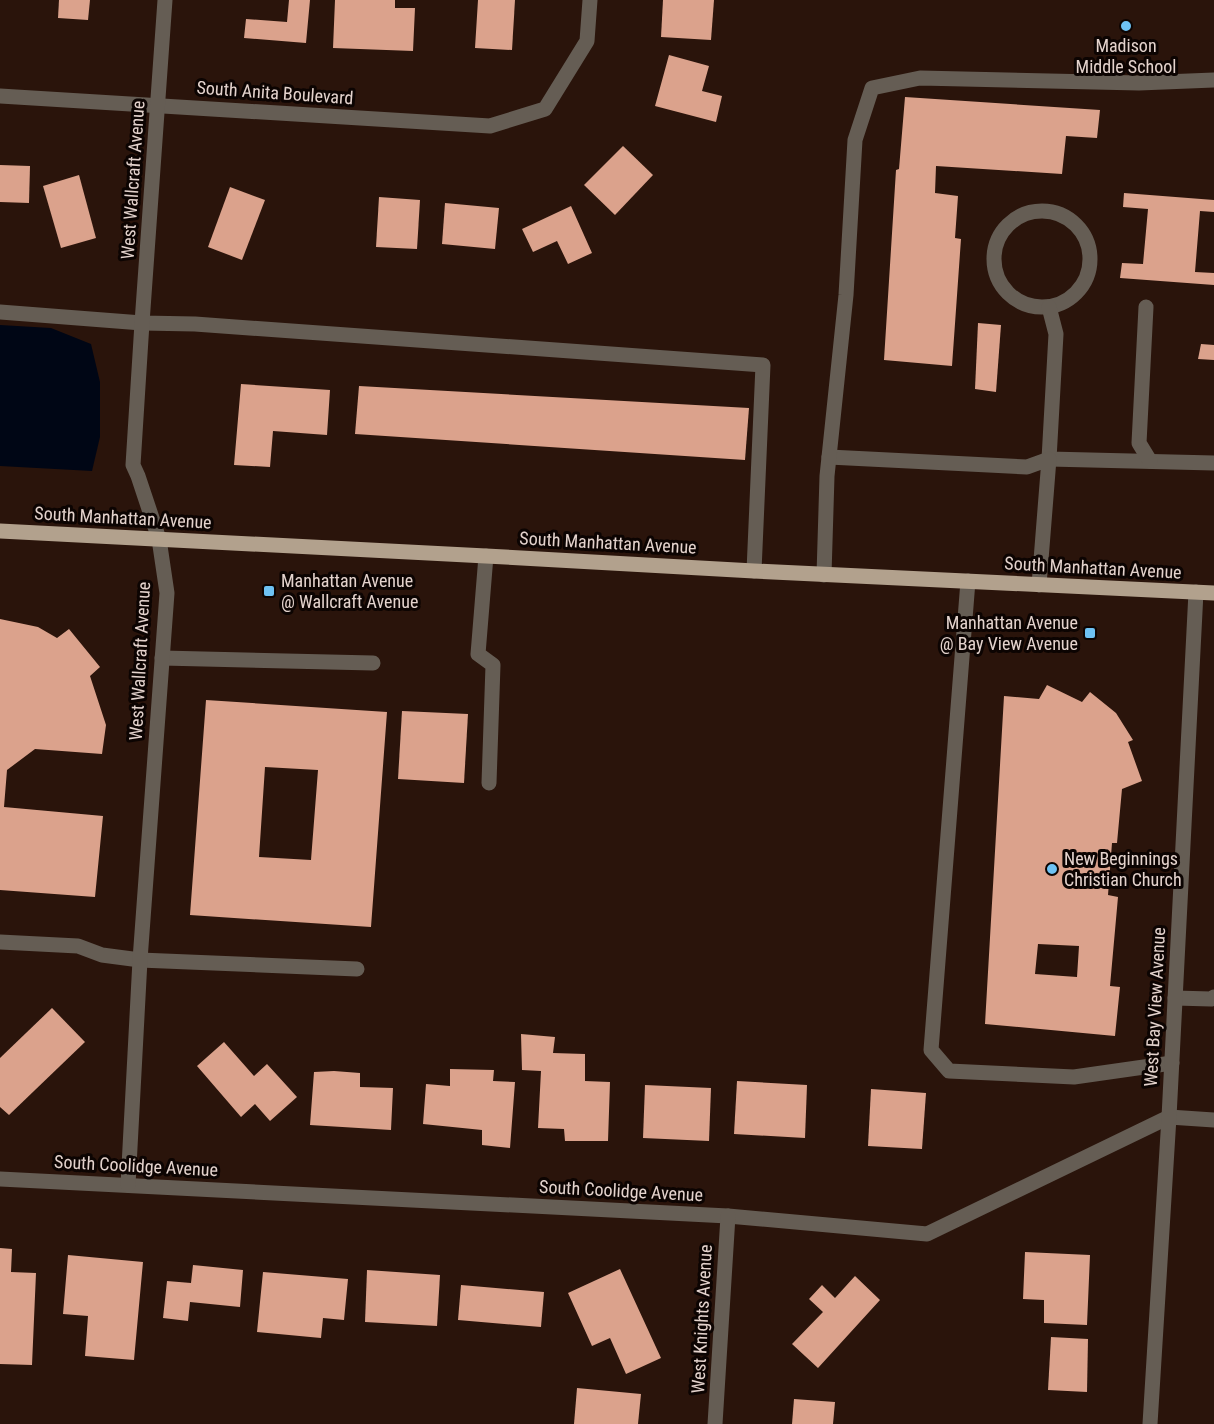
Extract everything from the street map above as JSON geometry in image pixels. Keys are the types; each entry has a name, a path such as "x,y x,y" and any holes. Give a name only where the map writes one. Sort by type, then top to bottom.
{"main road":[{"name":"South Manhattan Avenue","path":"0,531 824,575 1214,593"}],"street":[{"name":"West Wallcraft Avenue","path":"128,1185 140,960 167,593 159,539 133,465 165,0"},
{"name":"South Anita Boulevard","path":"0,96 490,126 545,108 587,41 590,0"},
{"path":"824,575 826,485 846,295 855,140 872,88 920,78 1139,83 1214,80"},
{"path":"1047,211 1060,214 1073,222 1082,233 1088,246 1090,260 1086,277 1078,291 1065,301 1049,307 1032,306 1017,300 1005,289 997,274 994,258 997,242 1006,228 1019,217 1032,212 1047,211"},
{"path":"1039,585 1056,334 1049,307"},
{"path":"1146,307 1139,443 1150,462"},
{"path":"0,312 762,365 754,571"},
{"path":"829,458 1027,466 1049,459 1214,463"},
{"path":"486,556 478,654 493,664 489,783"},
{"path":"968,581 932,1050 949,1071 1074,1077 1172,1063"},
{"name":"West Bay View Avenue","path":"1150,1424 1172,1063 1196,592"},
{"path":"162,658 373,663"},
{"path":"0,942 78,946 102,955 140,960 357,969"},
{"path":"1175,998 1211,999 1214,997"},
{"name":"South Coolidge Avenue","path":"0,1179 728,1216 927,1234 1169,1117 1214,1120"},
{"name":"West Knights Avenue","path":"715,1424 728,1216"}],"shaded area":[{"path":"0,325 51,328 91,344 100,382 100,437 92,471 0,466"}],"building":[{"path":"59,0 90,0 88,20 58,18"},
{"path":"289,0 310,0 306,43 244,38 246,19 287,22"},
{"path":"335,0 395,0 395,8 415,8 413,51 333,48"},
{"path":"478,0 515,0 512,50 475,48"},
{"path":"663,0 714,0 711,40 661,37"},
{"path":"669,55 709,66 702,91 722,96 716,122 655,106"},
{"path":"905,97 1100,110 1097,138 1066,136 1062,174 936,166 935,193 958,196 955,238 961,239 952,366 884,360 896,170 899,169"},
{"path":"623,146 653,175 615,215 584,185"},
{"path":"0,165 30,166 29,203 0,202"},
{"path":"79,175 96,238 61,248 43,186"},
{"path":"230,187 265,200 242,260 208,247"},
{"path":"1124,193 1214,200 1214,212 1200,211 1195,272 1214,273 1214,285 1120,278 1122,263 1143,264 1148,209 1123,207"},
{"path":"379,197 420,200 417,249 376,247"},
{"path":"445,203 499,208 495,249 442,244"},
{"path":"571,206 592,253 568,264 557,241 533,252 522,229"},
{"path":"978,323 1001,325 996,392 975,389"},
{"path":"1201,344 1214,345 1214,360 1198,359"},
{"path":"241,384 330,390 327,435 273,431 270,467 234,465"},
{"path":"359,386 749,408 745,460 355,434"},
{"path":"0,619 38,627 57,638 69,629 100,667 90,676 106,725 102,754 35,749 7,770 4,807 103,816 95,897 0,890"},
{"name":"New Beginnings Christian Church","path":"1047,685 1082,702 1090,692 1116,713 1133,740 1128,742 1142,781 1122,789 1117,843 1112,843 1108,895 1118,897 1110,986 1120,987 1115,1036 985,1024 1004,696 1039,699","holes":["1038,944 1079,946 1077,977 1035,974"]},
{"path":"206,700 387,712 371,927 190,915","holes":["265,767 318,770 311,860 259,857"]},
{"path":"402,711 468,714 464,783 398,779"},
{"path":"52,1008 85,1042 9,1115 0,1107 0,1058"},
{"path":"521,1034 555,1037 553,1053 585,1054 585,1081 610,1082 608,1141 565,1141 564,1129 538,1128 541,1071 522,1070"},
{"path":"224,1042 254,1076 267,1064 297,1097 270,1121 255,1104 241,1117 197,1066"},
{"path":"450,1069 494,1070 493,1081 515,1082 510,1148 482,1145 482,1130 423,1124 426,1084 450,1086"},
{"path":"314,1072 360,1073 360,1087 393,1088 391,1130 310,1125"},
{"path":"737,1081 807,1085 805,1138 734,1134"},
{"path":"645,1085 711,1088 709,1141 643,1138"},
{"path":"871,1089 926,1093 922,1149 868,1146"},
{"path":"0,1248 12,1249 11,1272 36,1273 32,1365 0,1364"},
{"path":"1025,1252 1090,1255 1087,1325 1044,1323 1044,1300 1023,1299"},
{"path":"68,1255 143,1262 134,1360 85,1356 88,1316 63,1314"},
{"path":"193,1265 243,1270 240,1307 190,1302 188,1321 163,1318 167,1281 191,1283"},
{"path":"620,1269 661,1358 626,1374 610,1338 592,1346 568,1293"},
{"path":"367,1270 440,1275 437,1326 365,1322"},
{"path":"263,1272 348,1279 344,1320 323,1318 321,1338 257,1332"},
{"path":"855,1276 880,1300 818,1368 792,1344 823,1312 809,1299 822,1285 835,1298"},
{"path":"461,1285 544,1292 541,1327 458,1320"},
{"path":"1051,1337 1088,1339 1087,1392 1048,1390"},
{"path":"577,1388 641,1394 638,1424 574,1424"},
{"path":"794,1399 835,1402 833,1424 792,1424"}],"place":[{"name":"Madison Middle School","path":"1126,26"},
{"name":"Manhattan Avenue @ Wallcraft Avenue","path":"269,591"},
{"name":"Manhattan Avenue @ Bay View Avenue","path":"1090,633"},
{"name":"New Beginnings Christian Church","path":"1052,869"}]}
